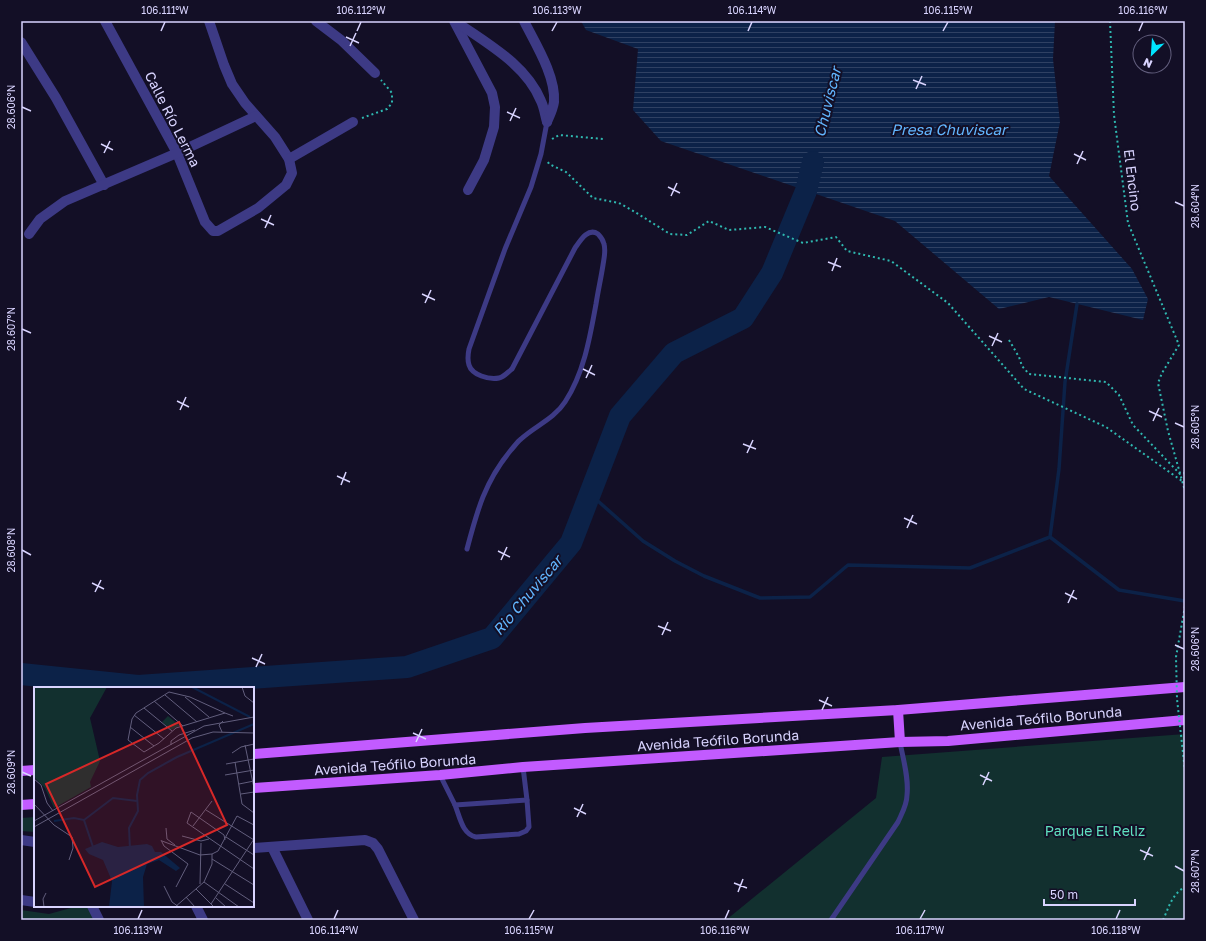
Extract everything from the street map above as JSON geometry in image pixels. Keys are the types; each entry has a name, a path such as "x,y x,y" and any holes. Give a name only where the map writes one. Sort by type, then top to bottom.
{"main road":[{"name":"Avenida Teófilo Borunda","path":"254,754 585,728 898,710 1185,687"},
{"path":"898,710 900,742"},
{"name":"Avenida Teófilo Borunda","path":"254,788 440,776 522,767 900,742 948,741 1185,720"},
{"path":"21,771 34,770"},
{"path":"21,805 34,804"}],"street":[{"name":"Calle Río Lerma","path":"105,21 177,153 199,211 208,227 213,231 218,231 225,228 258,208 286,185 292,173 289,159"},
{"path":"209,21 232,84 245,103 275,137 289,159 353,122"},
{"path":"316,21 341,40 375,73"},
{"path":"455,21 513,63 530,81 542,101 547,122"},
{"path":"455,21 492,93 495,107 494,127 484,160 468,190"},
{"path":"524,21 551,81 554,100 547,122"},
{"path":"21,42 56,98 104,185"},
{"path":"29,234 40,219 65,201 177,153 256,116"},
{"path":"21,840 34,842"},
{"path":"254,848 365,840 370,841 378,849 414,920"},
{"path":"272,847 308,920"},
{"path":"21,900 34,902"},
{"path":"92,907 99,920"},
{"path":"196,907 203,920"}],"lane":[{"path":"467,549 478,507 494,475 505,458 521,439 549,419 564,403 576,382 592,328 602,273 605,246 603,239 592,232 586,234 575,248 512,368 500,378 492,378 479,375 471,369 468,364 467,358 469,349 505,248 530,187 543,145 547,122"},
{"path":"830,920 898,822 905,808 907,784 900,742"},
{"path":"440,776 456,805 463,827 471,836 476,837 519,834 526,831 529,827 522,767"},
{"path":"456,805 527,800"}],"path":[{"name":"El Encino","path":"1110,21 1114,115 1128,223 1179,345 1162,373 1158,383 1168,431 1180,474"},
{"path":"353,122 387,109 392,103 392,93 375,73"},
{"path":"603,139 559,135 543,145 549,164 566,172 593,198 619,203 670,234 686,235 709,221 729,230 765,227 803,243 836,237 847,251 891,261 948,303 1024,389 1106,427 1182,481"},
{"path":"1008,340 1019,357 1022,366 1029,374 1106,382 1120,395 1133,425 1180,474 1185,491"},
{"path":"1180,474 1185,473"},
{"path":"1185,606 1176,657 1177,699 1185,771"},
{"path":"1163,920 1172,898 1178,891 1185,887"}],"green space":[{"name":"Parque El Reliz","path":"1185,734 1185,920 726,920 876,798 882,757"},
{"path":"34,817 34,832 21,831 21,818"},
{"path":"74,907 89,907 95,920 21,920 21,910 49,914"}],"water":[{"name":"Presa Chuviscar","path":"581,21 1055,21 1053,59 1060,122 1049,176 1132,269 1148,299 1143,320 1049,297 999,309 895,221 661,141 633,110 638,49 586,30"}],"waterway":[{"name":"Rio Chuviscar","path":"21,674 138,686 407,667 492,638 571,543 620,416 674,353 743,318 772,273 806,191 813,162"},
{"path":"590,494 643,541 675,561 704,576 760,598 810,597 848,565 970,568 1050,537 1059,469 1065,382 1077,304"},
{"path":"1050,537 1119,590 1185,601"}],"water label":[{"name":"Chuviscar","path":"827,102"}]}
